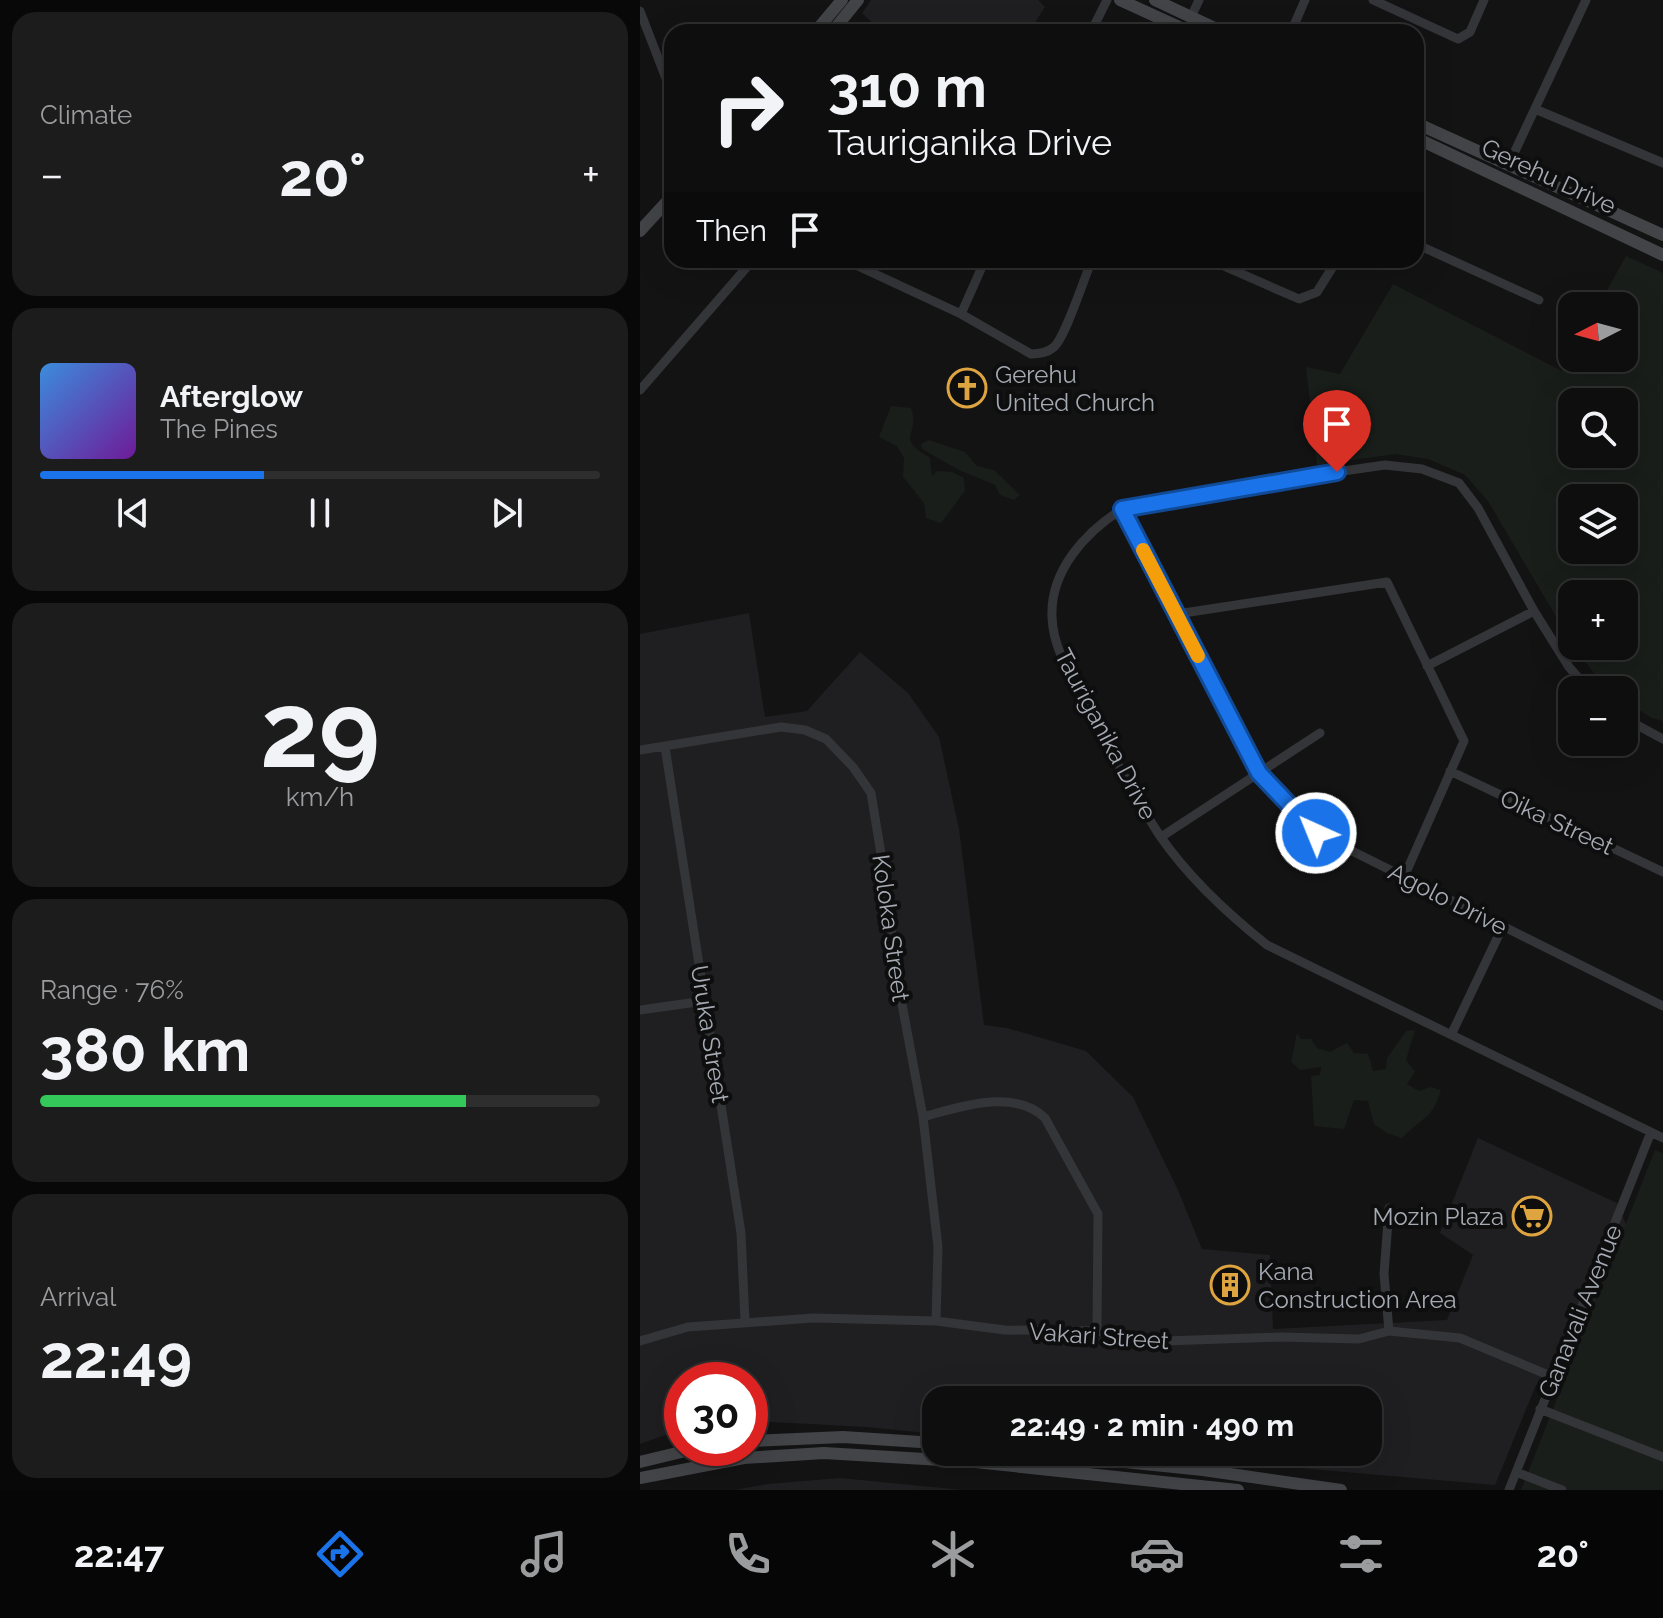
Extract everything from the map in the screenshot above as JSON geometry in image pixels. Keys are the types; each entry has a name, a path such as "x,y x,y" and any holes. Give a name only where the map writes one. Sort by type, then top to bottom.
{"street":[{"path":"838,24 858,0"},
{"path":"1095,24 1107,0"},
{"path":"1120,0 1172,24"},
{"path":"1155,0 1206,24"},
{"path":"1191,17 1199,0"},
{"path":"1294,24 1305,0"},
{"path":"1373,0 1422,24"},
{"path":"1424,25 1458,39 1470,32 1484,0"},
{"path":"1508,166 1586,0"},
{"path":"821,24 835,3"},
{"path":"640,11 664,73"},
{"path":"1535,109 1663,163"},
{"name":"Gerehu Drive","path":"1424,127 1663,235"},
{"name":"Gerehu Drive","path":"1424,142 1663,255"},
{"path":"640,231 664,205"},
{"path":"1424,248 1539,300"},
{"path":"640,390 746,268"},
{"path":"862,268 961,314 1031,354 1047,352 1059,341 1089,268"},
{"path":"961,314 981,268"},
{"path":"1234,268 1283,294 1305,299 1323,285 1333,268"},
{"name":"Tauriganika Drive","path":"1577,676 1534,611 1478,508 1459,483 1422,469 1385,465 1267,482 1122,509 1107,519 1071,555 1060,575 1051,616 1057,647 1114,758 1161,837 1212,897 1267,945 1663,1138"},
{"name":"Agolo Drive","path":"1122,509 1259,773 1316,833 1663,1006"},
{"path":"1177,614 1387,582 1464,741 1404,877"},
{"path":"1427,666 1534,611"},
{"path":"1638,725 1661,737"},
{"name":"Koloka Street","path":"640,750 781,727 805,730 826,739 871,793 896,972 923,1117 938,1247 936,1321"},
{"path":"1161,837 1320,733"},
{"name":"Uruka Street","path":"665,747 741,1233 745,1321"},
{"name":"Oika Street","path":"1450,771 1663,872"},
{"path":"1452,1033 1503,926"},
{"path":"640,1010 704,1001"},
{"path":"923,1117 971,1104 1011,1103 1034,1108 1045,1118 1098,1214 1097,1331"},
{"name":"Ganavali Avenue","path":"1509,1490 1651,1132"},
{"path":"1389,1208 1384,1274 1389,1331"},
{"name":"Vakari Street","path":"640,1341 688,1327 813,1318 936,1321 1005,1330 1097,1331 1165,1341 1202,1342 1281,1337 1359,1339 1389,1331 1460,1338 1553,1377"},
{"path":"1540,1409 1663,1457"},
{"path":"768,1440 843,1437 922,1442"},
{"path":"640,1478 744,1458 824,1453 975,1462 1119,1485 1238,1490"},
{"path":"640,1462 664,1456"},
{"path":"1164,1466 1341,1490"},
{"path":"1516,1472 1562,1490"}],"shaded area":[{"path":"871,0 1038,0 1045,7 1034,24 874,24 862,13"},
{"path":"1626,256 1663,273 1663,721 1638,710 1638,676 1596,676 1584,660 1638,660 1638,580 1558,580 1558,620 1488,501 1465,475 1428,459 1395,454 1317,465 1306,367 1340,374 1393,284 1558,369 1558,372 1638,372 1638,292 1606,292"},
{"path":"891,406 911,408 913,425 910,440 930,458 932,476 937,471 952,472 964,478 965,491 941,523 926,518 924,503 903,477 904,458 897,446 879,437"},
{"path":"929,440 965,452 977,466 994,470 1020,495 1014,500 1000,495 995,485 959,470 922,449 921,444"},
{"path":"749,613 765,717 807,711 860,652 908,693 939,737 959,829 984,1025 1007,1028 1086,1051 1133,1097 1178,1190 1202,1249 1270,1255 1273,1329 1447,1320 1473,1255 1440,1233 1478,1138 1617,1203 1628,1229 1563,1387 1536,1385 1495,1485 1276,1466 1382,1466 1382,1386 922,1386 922,1433 768,1422 768,1362 664,1362 664,1435 640,1444 640,634"},
{"path":"1415,1030 1406,1060 1415,1072 1407,1084 1419,1091 1431,1087 1441,1090 1425,1118 1402,1138 1374,1124 1368,1101 1354,1100 1344,1129 1314,1126 1311,1076 1320,1075 1321,1067 1300,1070 1291,1062 1297,1033 1301,1039 1311,1039 1317,1048 1330,1052 1347,1043 1354,1053 1368,1054 1373,1071 1386,1069 1387,1058 1406,1031"},
{"path":"1655,1150 1663,1153 1663,1490 1521,1490"},
{"path":"840,1478 963,1490 734,1490"}],"slow traffic":[{"path":"1143,550 1198,656"}],"place":[{"name":"Gerehu United Church","path":"967,388"},
{"name":"Mozin Plaza","path":"1532,1216"},
{"name":"Kana Construction Area","path":"1230,1285"}],"route":[{"path":"1316,833 1259,773 1122,509 1337,472"}]}
